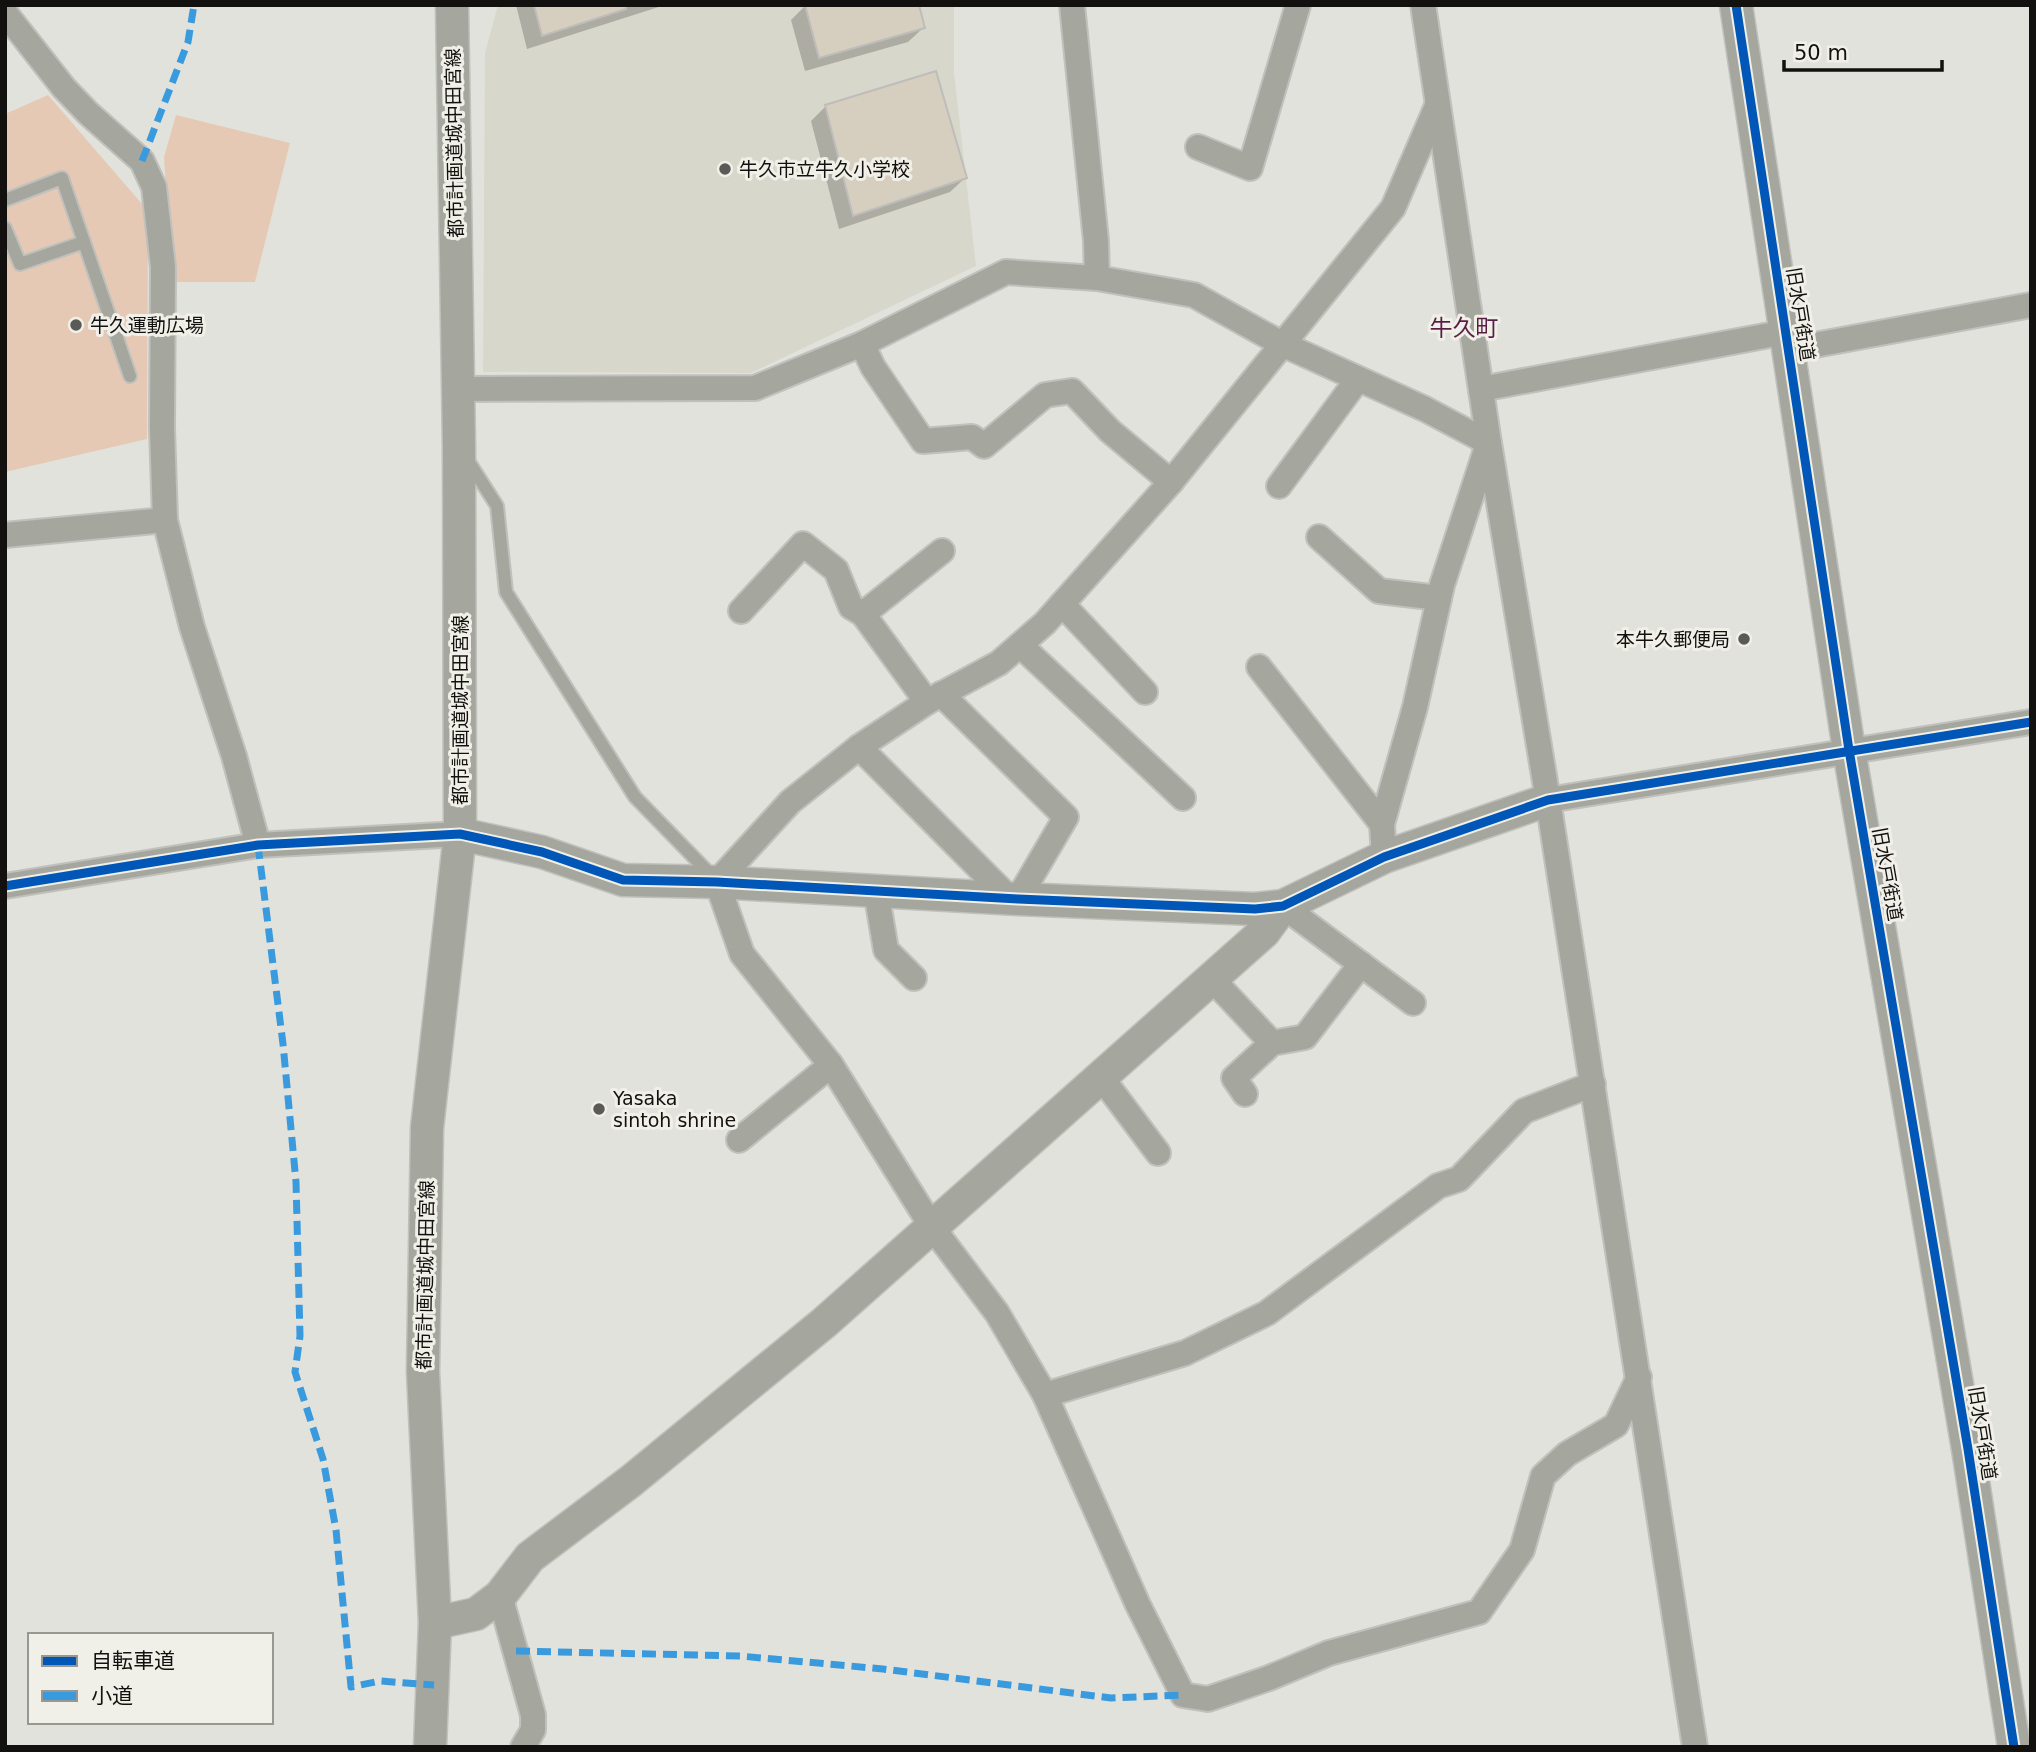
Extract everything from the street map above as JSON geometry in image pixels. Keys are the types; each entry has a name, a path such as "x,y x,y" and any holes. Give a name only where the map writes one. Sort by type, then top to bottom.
{"street":[{"name":"都市計画道城中田宮線","path":"430,1747 435,1623 423,1372 427,1128 460,834 459,389 452,5"},
{"path":"1072,5 1095,227 1097,278"},
{"path":"1198,147 1250,168 1298,5"},
{"path":"1423,5 1480,389 1593,1084 1695,1747"},
{"name":"旧水戸街道","path":"1736,5 1849,750 1968,1449 2014,1747"},
{"path":"5,13 64,88 142,161 154,187 163,267 162,428 165,520 192,627 234,757 258,845"},
{"path":"718,882 790,802 859,747 934,698 999,663 1045,623 1171,482 1393,208 1437,106"},
{"path":"459,389 755,388 862,344 1006,272 1097,278 1194,295 1282,344 1425,409 1489,443"},
{"path":"1480,389 2031,305"},
{"path":"862,344 873,367 923,441 972,437 984,446 1045,395 1072,391 1110,430 1171,482"},
{"path":"1279,486 1359,379"},
{"path":"1384,857 1382,824 1415,707 1439,598 1489,443"},
{"path":"5,535 165,520"},
{"path":"1319,537 1379,591 1439,598"},
{"path":"741,611 803,544 836,570 851,607 863,614 934,698 1066,817 1014,898"},
{"path":"863,614 942,551"},
{"path":"1062,604 1145,692"},
{"path":"1020,645 1183,798"},
{"path":"1259,667 1382,824"},
{"path":"5,886 258,845 460,834 541,852 623,880 718,882 1255,909 1283,906 1384,857 1548,800 2031,722"},
{"path":"859,747 1014,898"},
{"path":"718,882 742,954 831,1065 932,1227 998,1313 1045,1395 1138,1605 1183,1695 1208,1699 1329,1653 1479,1612 1522,1550 1543,1476 1567,1454 1616,1425 1639,1377"},
{"path":"876,891 886,950 914,978"},
{"path":"1283,906 1413,1003"},
{"path":"435,1623 476,1614 500,1596 530,1557 631,1481 825,1322 1264,932 1283,906"},
{"path":"1245,1094 1234,1078 1272,1043 1304,1037 1360,964"},
{"path":"1212,979 1272,1043"},
{"path":"739,1140 831,1065"},
{"path":"1101,1077 1157,1153"},
{"path":"1045,1395 1185,1353 1267,1312 1438,1186 1459,1179 1524,1111 1593,1084"},
{"path":"500,1596 533,1715 533,1730 523,1747"}],"lane":[{"path":"5,200 62,178 130,376"},
{"path":"5,228 20,264 84,242"},
{"path":"459,447 497,506 506,592 635,797 718,882"}],"shaded area":[{"name":"牛久市立牛久小学校","path":"498,5 954,5 954,73 976,266 751,373 483,372 485,53"},
{"name":"牛久運動広場","path":"48,95 148,211 147,439 5,472 5,114"},
{"name":"牛久運動広場","path":"176,115 290,143 255,282 172,282 164,157"}],"building":[{"path":"534,5 626,5 626,9 542,36"},
{"path":"805,5 919,5 925,28 819,58"},
{"path":"936,71 967,178 853,216 825,105"}],"marked path":[{"path":"142,161 188,42 194,5"},
{"path":"258,845 283,1044 296,1182 300,1336 295,1372 323,1459 336,1530 351,1687 380,1681 434,1685"},
{"path":"516,1651 740,1656 883,1669 1111,1698 1183,1695"}],"cycle path":[{"path":"1736,5 1849,750 1968,1449 2014,1747"},
{"path":"5,886 258,845 460,834 542,852 623,880 717,882 1255,909 1283,906 1384,857 1548,800 2031,722"}],"place":[{"name":"牛久市立牛久小学校","path":"725,169"},
{"name":"牛久運動広場","path":"76,325"},
{"name":"本牛久郵便局","path":"1744,639"},
{"name":"Yasaka sintoh shrine","path":"599,1109"}],"district":[{"name":"牛久町","path":"1464,328"}]}
